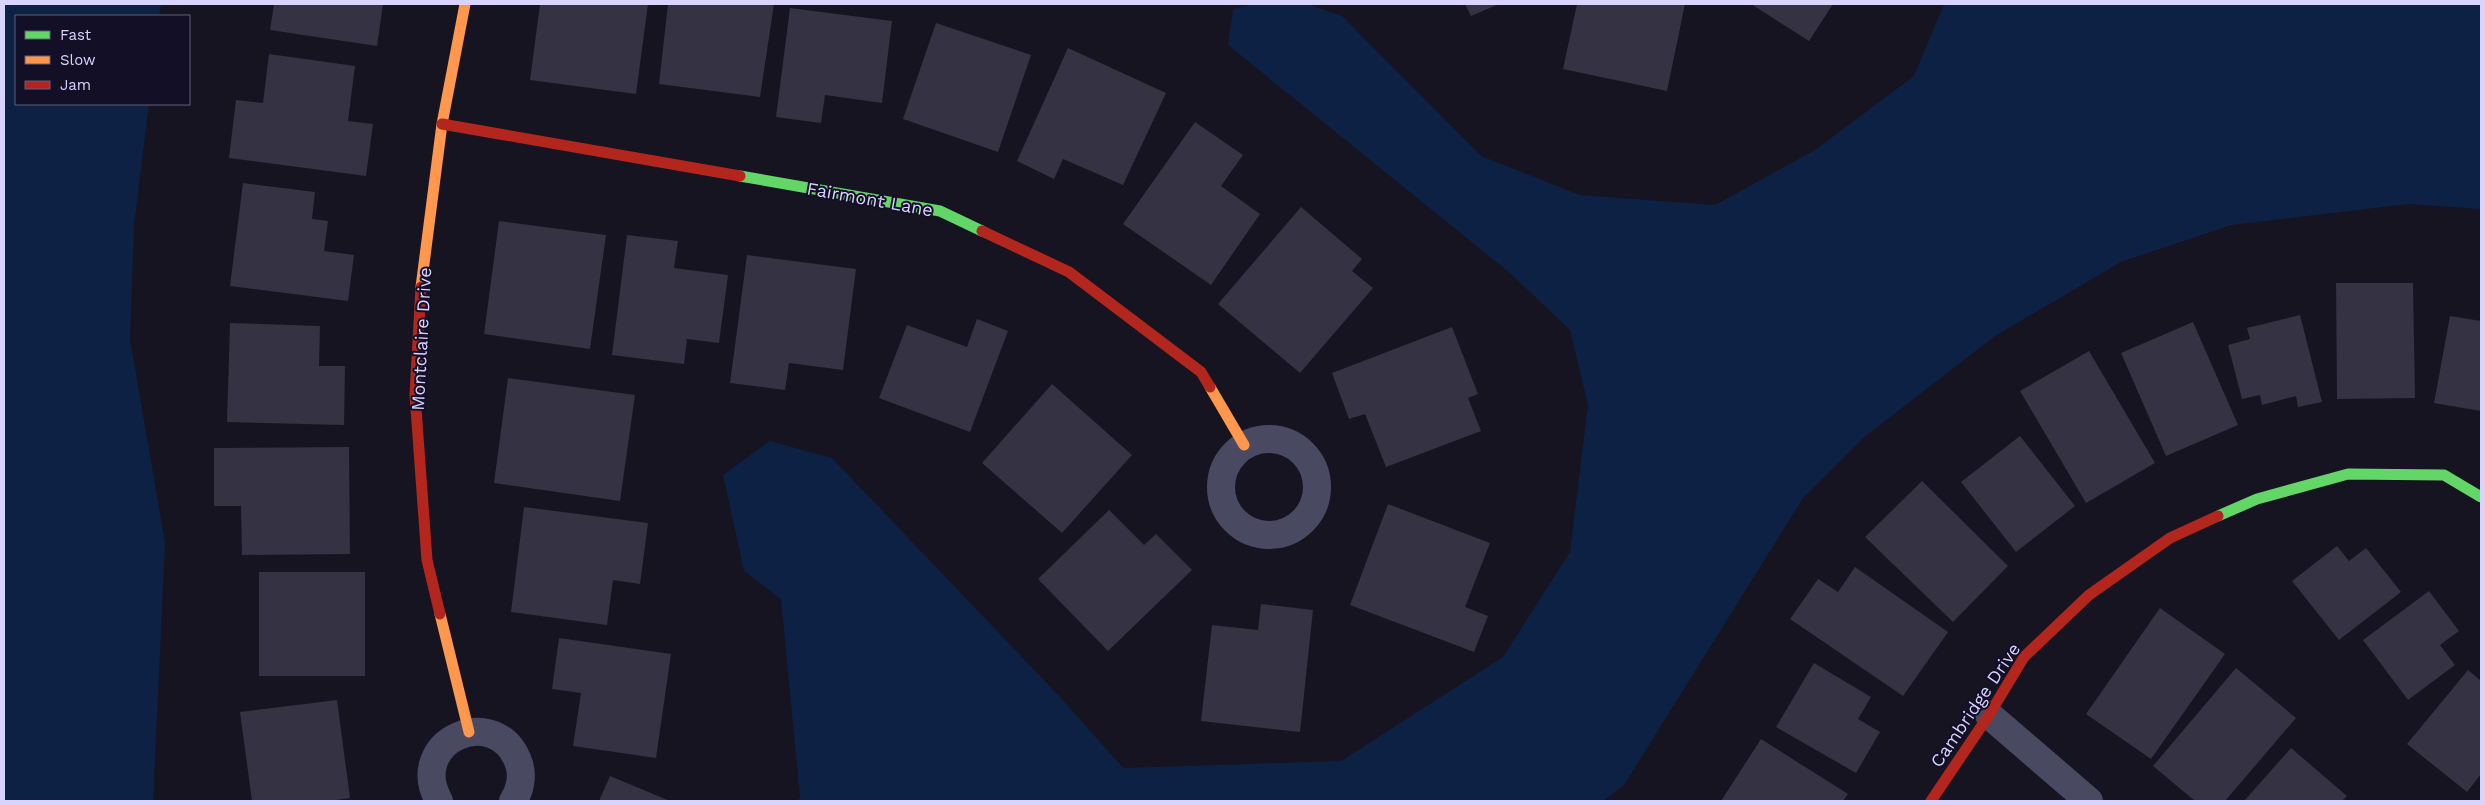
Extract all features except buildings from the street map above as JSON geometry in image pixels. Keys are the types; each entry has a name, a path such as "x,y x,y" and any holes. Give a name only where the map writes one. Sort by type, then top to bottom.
{"street":[{"name":"Montclaire Drive","path":"465,4 442,124 420,298 415,395 428,560 469,732"},
{"name":"Fairmont Lane","path":"442,124 940,211 1069,272 1201,372 1244,445"},
{"name":"Cambridge Drive","path":"1931,801 1990,715 2024,657 2089,595 2170,538 2258,499 2348,474 2444,475 2481,497"},
{"path":"1990,715 2089,801"},
{"path":"439,801 433,791 430,776 434,760 442,747 454,737 469,732 483,732 496,736 508,745 516,756 520,769 520,783 513,801"}],"water":[{"path":"4,4 161,4 159,15 15,15 15,105 149,105 134,225 130,339 165,543 153,801 4,801"},
{"path":"1254,4 1308,4 1342,16 1481,156 1580,195 1715,205 1815,150 1914,76 1944,4 2481,4 2481,209 2408,204 2232,225 2121,262 1995,336 1863,438 1803,498 1624,785 1603,801 798,801 800,797 781,599 744,571 723,475 770,441 832,458 1059,696 1123,768 1341,761 1503,657 1570,552 1588,405 1570,330 1510,273 1228,45 1233,9"}],"traffic: fast":[{"path":"740,176 940,211 982,231"},
{"path":"2218,516 2257,499 2348,474 2444,475 2481,497"}],"traffic: slow":[{"path":"421,287 442,124 465,4"},
{"path":"1210,387 1244,445"},
{"path":"440,614 469,732"}],"traffic: jam":[{"path":"442,124 740,176"},
{"path":"982,231 1069,272 1201,372 1210,387"},
{"path":"421,287 415,395 427,560 440,614"},
{"path":"1931,801 1989,715 2024,657 2089,595 2170,538 2218,516"}]}
